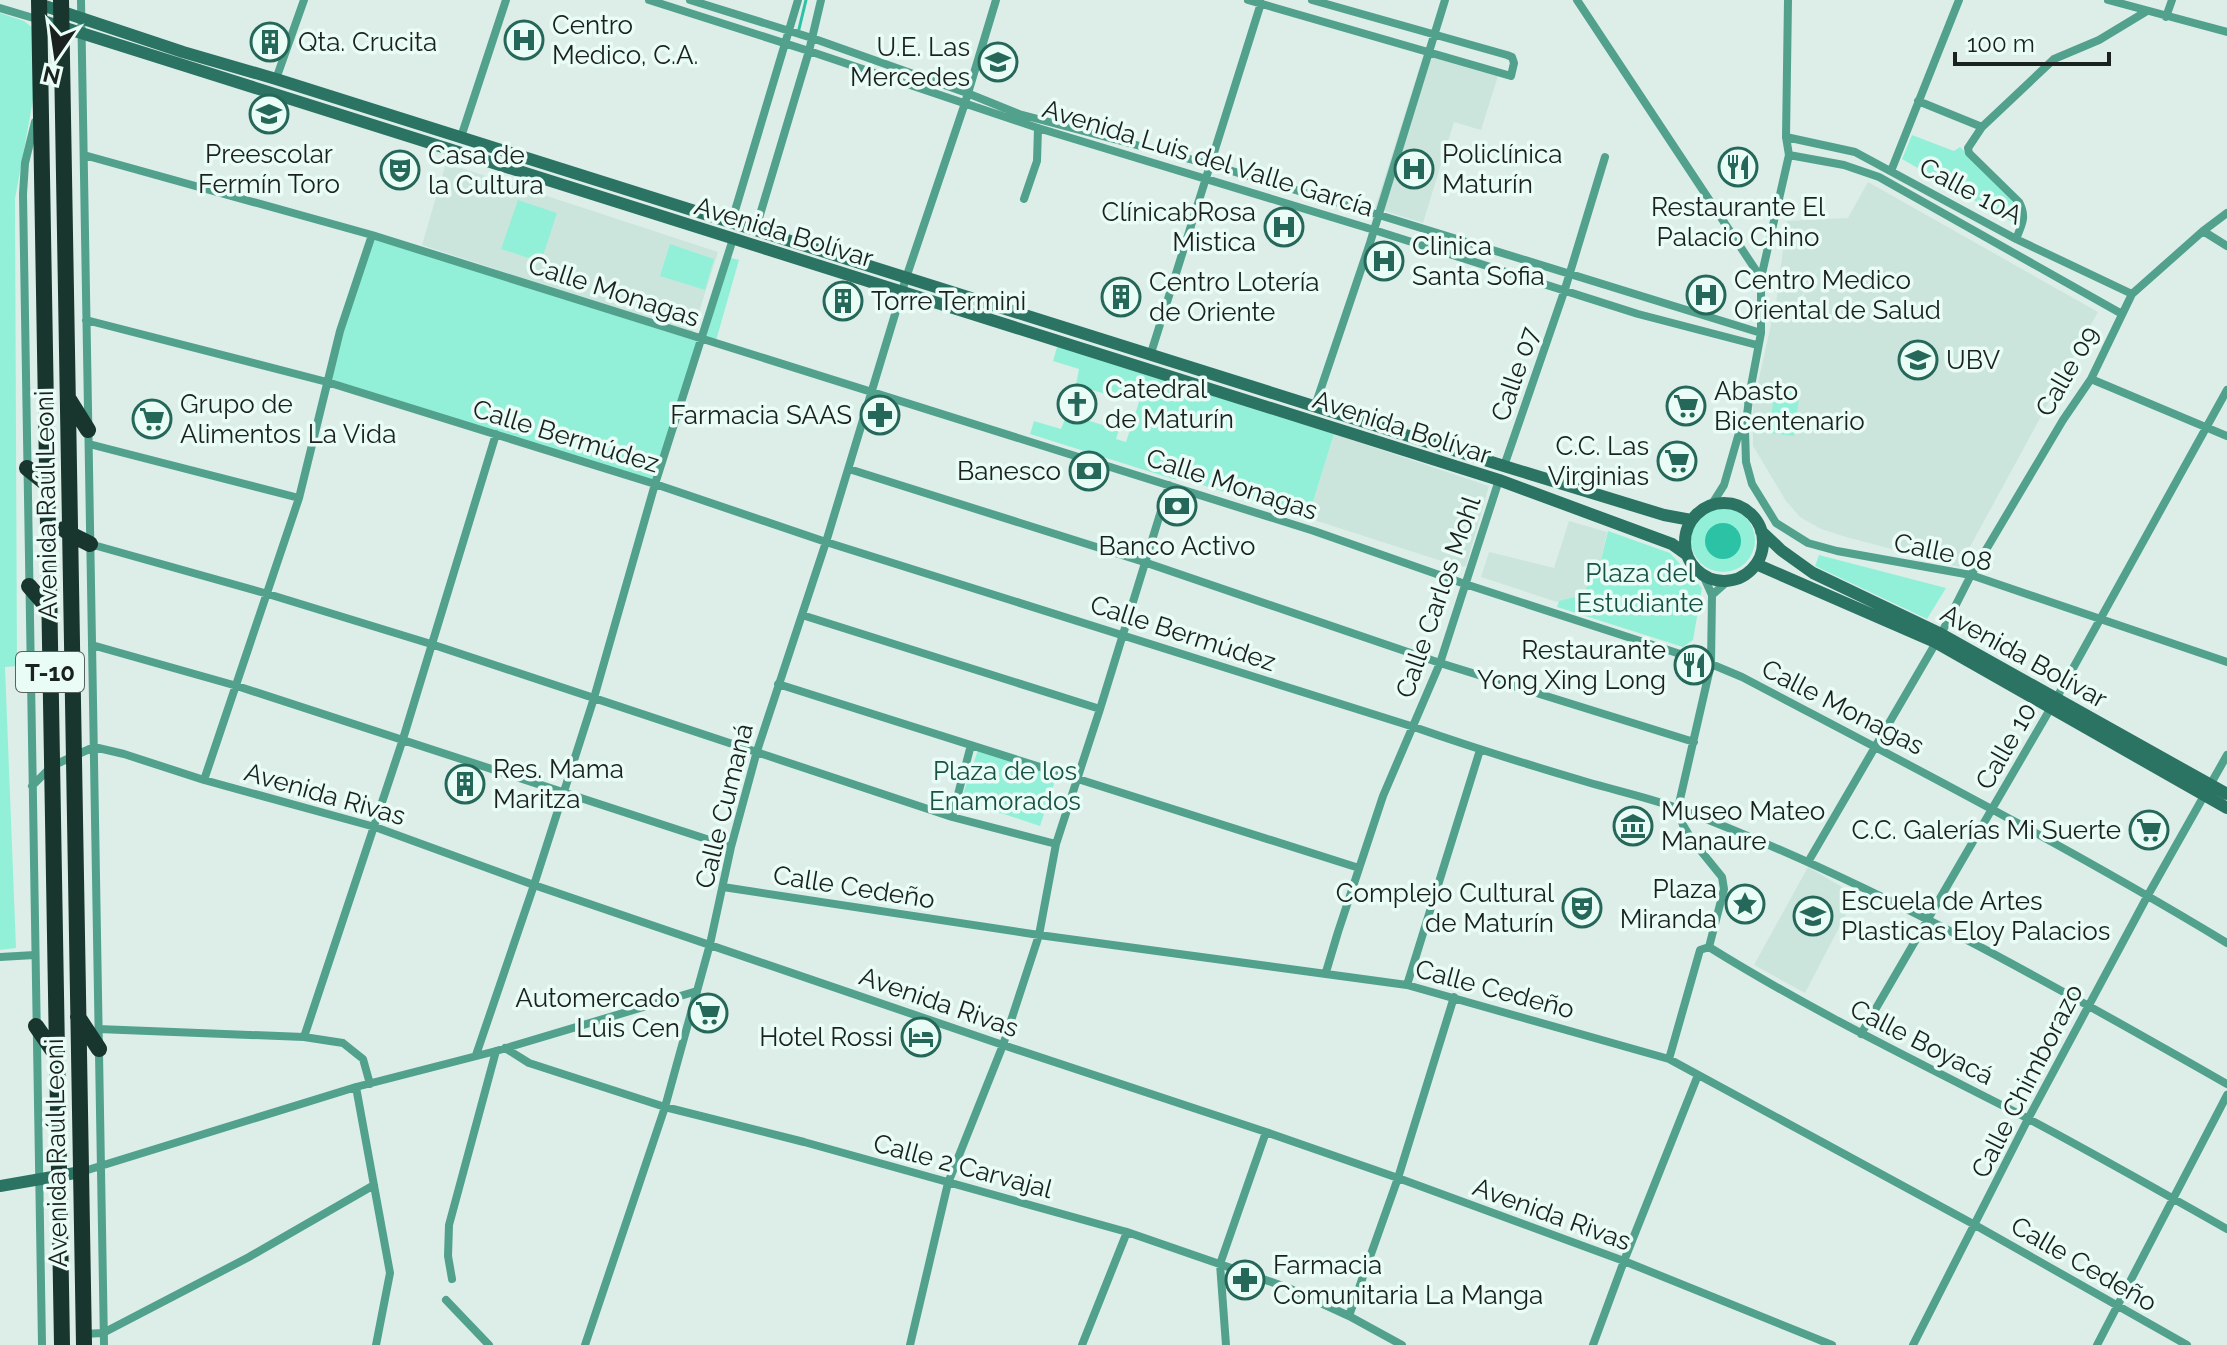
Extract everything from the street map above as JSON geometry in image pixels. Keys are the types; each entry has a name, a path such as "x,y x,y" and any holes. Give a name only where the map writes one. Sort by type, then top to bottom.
{"highway":[{"name":"Avenida Raúl Leoni","path":"36,6 41,97 62,1345"},
{"name":"Avenida Raúl Leoni","path":"61,13 84,1339"},
{"path":"68,397 88,437"},
{"path":"27,468 47,484"},
{"path":"48,514 70,534 90,544"},
{"path":"29,586 49,609"},
{"path":"78,1017 99,1049"},
{"path":"36,1026 57,1055"}],"street":[{"name":"Avenida Raúl Leoni","path":"81,0 104,1345"},
{"path":"276,79 304,0"},
{"path":"461,137 506,0"},
{"name":"Avenida Luis del Valle García","path":"649,0 1019,114 1212,165 1379,215 1761,333"},
{"name":"Avenida Luis del Valle García","path":"690,0 812,38 1038,128 1638,314 1757,345"},
{"path":"731,224 798,0"},
{"path":"759,218 809,51 821,0"},
{"name":"Calle Cumaná","path":"585,1345 665,1107 710,944 731,847 757,751 996,0"},
{"path":"1248,0 1511,76 1512,57 1312,0"},
{"path":"1315,406 1379,215 1445,0"},
{"path":"1577,0 1761,278"},
{"path":"1712,504 1724,485 1749,399 1761,333 1761,278 1789,155 1786,137 1788,0"},
{"path":"1891,171 1959,0"},
{"path":"2108,0 2227,32"},
{"path":"2166,17 2172,0"},
{"path":"1151,353 1261,2"},
{"name":"Avenida Bolívar","path":"0,8 36,6 82,18 1504,466 1664,515 1691,520"},
{"path":"2016,239 2025,219 2019,202 1969,153 1968,148 1982,127 2054,59 2099,40 2147,11"},
{"name":"Avenida Bolívar","path":"61,13 82,34 1499,480 1672,544 1686,554"},
{"name":"Avenida Raúl Leoni","path":"41,97 23,175 42,1345"},
{"path":"1918,101 1982,127"},
{"path":"1024,199 1037,161 1038,128"},
{"name":"Calle 10A","path":"1786,137 1855,152 2016,239 2132,294"},
{"name":"Calle Monagas","path":"84,155 372,235 1314,531 1711,664 1742,677 1992,808 2227,943"},
{"name":"Calle 10A","path":"1789,155 1844,165 1879,177 2122,314"},
{"name":"Calle 07","path":"1504,466 1565,289 1605,157"},
{"name":"Calle 09","path":"1808,862 1876,748 1971,575 2063,420 2091,379 2132,294 2227,213"},
{"path":"2203,231 2227,246"},
{"path":"204,780 299,498 340,331 372,235"},
{"path":"476,1055 594,698 655,484 733,239"},
{"name":"Calle Bermúdez","path":"86,320 327,382 655,484 826,542 1480,750 1678,808 1808,862 1928,920 2089,1005 2227,1084"},
{"path":"2091,379 2227,436"},
{"name":"Calle 10","path":"1861,1034 2054,703 2227,390"},
{"name":"Calle 08","path":"1749,399 1745,431 1746,462 1752,484 1776,523 1808,543 1971,575 2227,662"},
{"path":"304,1037 375,827 496,434"},
{"path":"88,437 299,498"},
{"path":"849,469 1144,562 1440,663 1694,742"},
{"name":"Calle Carlos Mohl","path":"1326,972 1383,796 1440,663 1499,480"},
{"path":"910,1345 948,1183 1003,1045 1039,935 1056,844 1169,485"},
{"path":"1712,504 1737,505 1748,511 1761,531 1763,542 1756,564 1744,575 1729,580 1716,580 1703,575 1686,554 1684,543 1691,520 1700,510 1712,504"},
{"name":"Avenida Bolívar","path":"1761,531 1813,573 2054,703 2207,790 2227,808"},
{"path":"90,544 431,644 952,817 1056,844"},
{"name":"Avenida Bolívar","path":"1756,564 1938,638"},
{"path":"1669,1059 1700,950 1709,947 1724,889 1722,877 1692,840 1678,808 1711,664 1712,595 1703,575"},
{"path":"1712,595 1729,580"},
{"path":"802,615 1100,709"},
{"path":"92,645 237,686 731,847"},
{"path":"778,684 1359,868"},
{"path":"952,817 971,745"},
{"path":"32,786 52,766 94,747"},
{"name":"Avenida Rivas","path":"94,747 375,827 534,885 1266,1132 1624,1261 1832,1345"},
{"path":"1407,985 1480,750"},
{"name":"Calle Chimborazo","path":"1913,1345 2028,1119 2227,755"},
{"name":"Avenida Bolívar","path":"2207,790 2227,794"},
{"name":"Calle Cedeño","path":"723,887 1039,935 1407,985 1669,1059 1975,1225 2187,1345"},
{"name":"Calle Boyacá","path":"1709,947 1861,1034 2028,1119 2227,1229"},
{"path":"0,957 35,955"},
{"path":"0,1186 81,1172 356,1087 501,1050 697,991"},
{"path":"1349,1316 1398,1178 1454,997"},
{"path":"98,1029 304,1037 343,1043 363,1059 370,1084"},
{"path":"452,1279 448,1256 449,1225 501,1050"},
{"name":"Calle 2 Carvajal","path":"501,1050 529,1063 665,1107 804,1142 1127,1232 1286,1287 1402,1345"},
{"path":"1593,1345 1698,1075"},
{"path":"356,1087 390,1273 376,1345"},
{"path":"2097,1345 2227,1095"},
{"path":"1226,1345 1220,1264 1266,1132"},
{"path":"84,1339 103,1333 249,1257 374,1185"},
{"path":"1082,1345 1127,1232"},
{"path":"446,1300 489,1345"}],"shaded area":[{"name":"Policlínica Maturín","path":"1424,53 1498,76 1481,130 1454,122 1423,223 1375,208"},
{"path":"446,163 718,252 692,334 422,245"},
{"name":"UBV","path":"1868,182 2098,312 1959,567 1846,537 1821,529 1800,517 1786,501 1753,446 1753,405 1774,311 1793,314 1823,261 1792,312 1775,310 1787,221 1848,218"},
{"path":"1334,434 1489,486 1466,566 1460,567 1308,518"},
{"path":"1569,521 1607,532 1599,568 1582,596 1557,602 1481,577 1489,552 1554,568"},
{"path":"1723,523 1736,528 1741,541 1736,554 1723,559 1710,554 1705,541 1710,528"},
{"name":"Escuela de Artes Plasticas Eloy Palacios","path":"1808,867 1856,895 1805,993 1754,965"}],"green space":[{"path":"0,13 24,21 33,28 37,78 15,199 17,666 5,667 16,948 0,950"},
{"path":"1912,135 1954,151 1960,147 2016,202 2022,219 2019,226 1902,159"},
{"path":"518,200 557,213 541,262 501,249"},
{"path":"372,235 702,340 727,257 739,260 715,344 703,340 655,484 327,382"},
{"path":"670,244 714,259 705,290 660,276"},
{"path":"1058,344 1334,434 1308,518 1030,434 1034,421 1061,429 1067,414 1119,430 1116,439 1126,442 1141,396 1131,393 1128,401 1076,385 1079,369 1053,361"},
{"path":"1775,387 1800,390 1794,436 1769,433"},
{"path":"1723,508 1735,510 1746,517 1753,528 1753,552 1746,563 1735,570 1723,572 1711,570 1700,563 1693,552 1691,540 1693,528 1700,517 1711,510"},
{"name":"Plaza del Estudiante","path":"1608,531 1670,553 1702,588 1693,640 1683,647 1557,607 1559,601 1582,595 1599,568"},
{"path":"1819,555 1946,588 1927,619 1815,566"},
{"name":"Plaza de los Enamorados","path":"978,750 1057,775 1040,826 961,800"}],"waterway":[{"path":"799,29 806,0"}],"place":[{"name":"Centro Medico, C.A.","path":"524,40"},
{"name":"Qta. Crucita","path":"270,42"},
{"name":"U.E. Las Mercedes","path":"998,62"},
{"name":"Preescolar Fermín Toro","path":"269,114"},
{"name":"Restaurante El Palacio Chino","path":"1738,167"},
{"name":"Policlínica Maturín","path":"1414,169"},
{"name":"Casa de la Cultura","path":"400,170"},
{"name":"ClínicabRosa Mistica","path":"1284,227"},
{"name":"Clinica Santa Sofia","path":"1384,261"},
{"name":"Centro Medico Oriental de Salud","path":"1706,295"},
{"name":"Centro Lotería de Oriente","path":"1121,297"},
{"name":"Torre Termini","path":"843,301"},
{"name":"UBV","path":"1918,360"},
{"name":"Catedral de Maturín","path":"1077,404"},
{"name":"Abasto Bicentenario","path":"1686,406"},
{"name":"Farmacia SAAS","path":"880,415"},
{"name":"Grupo de Alimentos La Vida","path":"152,419"},
{"name":"C.C. Las Virginias","path":"1677,461"},
{"name":"Banesco","path":"1089,471"},
{"name":"Banco Activo","path":"1177,506"},
{"name":"Restaurante Yong Xing Long","path":"1694,665"},
{"name":"Res. Mama Maritza","path":"465,784"},
{"name":"Museo Mateo Manaure","path":"1633,826"},
{"name":"C.C. Galerías Mi Suerte","path":"2149,830"},
{"name":"Plaza Miranda","path":"1745,904"},
{"name":"Complejo Cultural de Maturín","path":"1582,908"},
{"name":"Escuela de Artes Plasticas Eloy Palacios","path":"1813,916"},
{"name":"Automercado Luis Cen","path":"708,1013"},
{"name":"Hotel Rossi","path":"921,1037"},
{"name":"Farmacia Comunitaria La Manga","path":"1245,1280"}]}
